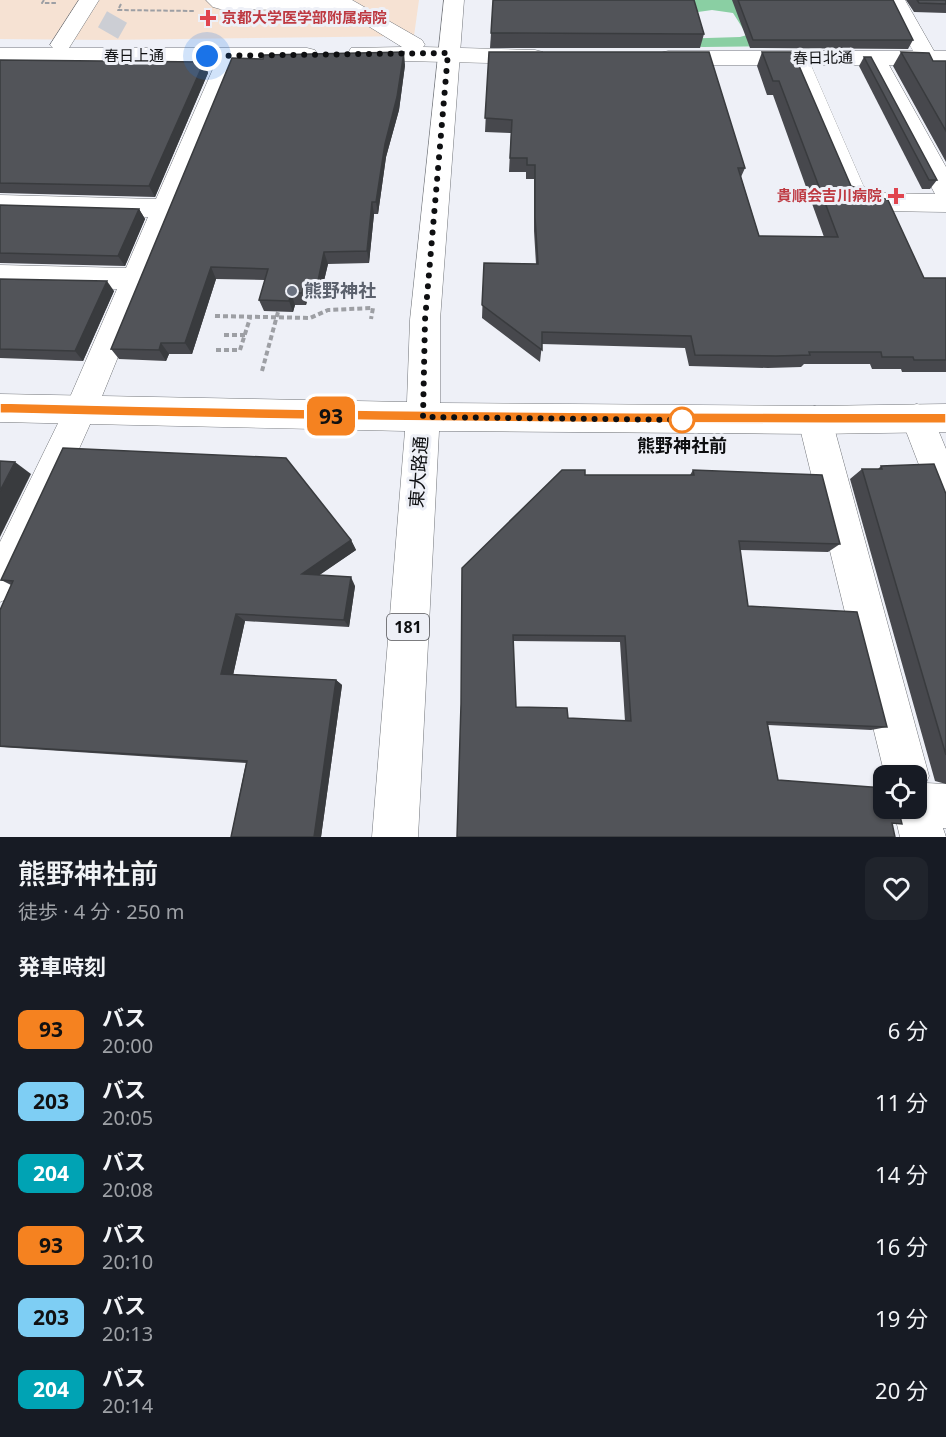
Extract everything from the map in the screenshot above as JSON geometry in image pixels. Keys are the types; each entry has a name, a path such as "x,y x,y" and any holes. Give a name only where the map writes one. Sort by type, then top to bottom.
{"street":[{"path":"61,45 89,0"},
{"path":"216,0 220,3 348,5 414,45"},
{"name":"東大路通","path":"396,837 423,417 425,320 454,0"},
{"path":"895,0 936,58"},
{"path":"96,56 108,33"},
{"path":"448,53 482,57 561,57"},
{"name":"春日上通","path":"0,55 229,56 448,53"},
{"path":"0,583 80,411 229,56"},
{"path":"874,57 946,190"},
{"name":"春日北通","path":"652,58 936,58"},
{"path":"797,58 854,193 879,202 946,204"},
{"path":"0,204 165,208"},
{"path":"0,276 135,279"},
{"path":"0,408 423,417 815,420 932,418 946,493"},
{"path":"815,420 904,765"},
{"path":"927,807 946,806"},
{"path":"919,819 923,837"}],"path":[{"path":"214,316 310,318 328,310 373,308 372,319"},
{"path":"262,371 278,312"},
{"path":"216,350 240,350 250,318"},
{"path":"224,335 245,335"}],"shaded area":[{"name":"京都大学医学部附属病院","path":"0,0 419,0 414,36 104,40 0,39"}],"green space":[{"path":"684,0 762,0 775,46 675,45 651,48 643,40 747,35 733,13 712,10 691,13"}],"building":[{"path":"493,0 694,0 704,34 491,33"},
{"path":"738,0 893,0 913,40 753,40"},
{"path":"917,0 946,0 946,4 919,3"},
{"path":"404,52 376,202 372,202 367,251 324,252 318,281 305,281 302,293 291,293 289,301 259,300 268,269 211,267 185,343 161,343 159,350 111,349 232,58 263,59 264,55"},
{"path":"489,52 709,52 745,168 738,168 759,236 838,237 779,81 773,81 762,52 793,52 851,186 888,200 924,278 946,278 946,360 882,357 881,352 809,352 810,355 776,356 695,355 691,336 542,332 542,350 482,305 484,263 538,264 535,165 527,165 527,158 510,158 512,120 485,118"},
{"path":"901,52 929,53 933,61 946,61 946,131"},
{"path":"864,57 871,57 937,180 929,180"},
{"path":"0,60 204,62 149,186 0,183"},
{"path":"0,205 139,209 118,256 0,253"},
{"path":"0,279 107,281 75,351 0,349"},
{"path":"63,448 286,458 351,540 302,574 351,577 344,620 236,614 221,674 336,680 314,837 231,837 247,761 0,746 0,610 13,581 1,580"},
{"path":"0,461 15,462 0,491"},
{"path":"934,464 946,494 946,755 862,469"},
{"path":"562,470 585,470 585,475 694,475 693,470 822,475 840,544 739,541 748,606 857,612 887,727 767,722 778,780 873,787 873,819 901,819 902,824 892,823 895,837 457,837 462,568","holes":["513,635 625,636 631,721 568,718 567,708 516,707"]}],"tunnel":[{"path":"108,33 117,17"}],"bus line":[{"name":"93","path":"0,408 280,415 620,419 946,418"}],"place":[{"name":"京都大学医学部附属病院","path":"208,18"},
{"name":"貴順会吉川病院","path":"896,196"},
{"name":"熊野神社","path":"292,291"},
{"name":"熊野神社前","path":"682,420"}],"route":[{"path":"207,56 448,53 425,320 423,417 691,420 682,420"}]}
